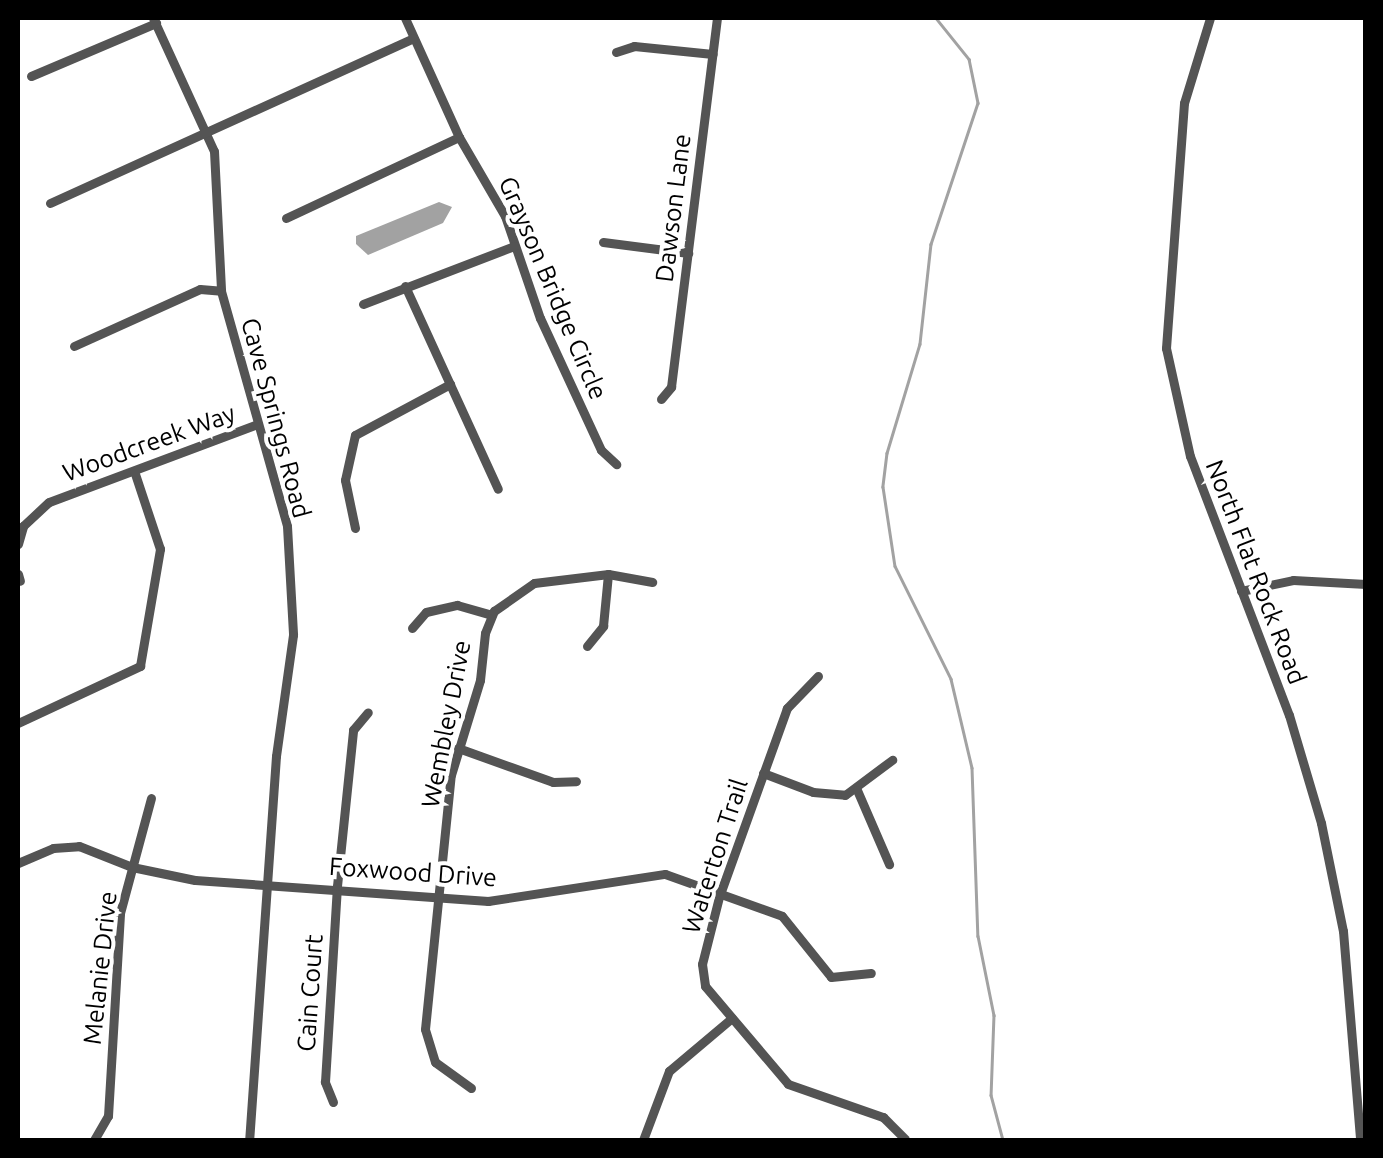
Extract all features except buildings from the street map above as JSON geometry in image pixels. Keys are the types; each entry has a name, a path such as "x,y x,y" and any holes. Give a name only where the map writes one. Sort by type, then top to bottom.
{"street":[{"name":"Grayson Bridge Circle","path":"405,18 459,137 491,185 593,433 616,464"},
{"name":"Dawson Lane","path":"661,399 671,386 717,18"},
{"name":"North Flat Rock Road","path":"1210,18 1184,103 1166,348 1186,444 1290,715 1321,822 1343,931 1360,1140"},
{"path":"31,76 154,20"},
{"name":"Cave Springs Road","path":"154,20 206,130 217,173 221,290 288,526 294,636 276,756 249,1140"},
{"path":"50,203 413,38"},
{"path":"616,52 634,46 712,54"},
{"path":"286,218 459,137"},
{"path":"603,242 688,253"},
{"path":"363,304 514,246"},
{"path":"406,286 498,489"},
{"path":"74,346 200,290 221,290"},
{"path":"355,528 344,480 355,436 450,384"},
{"name":"Woodcreek Way","path":"18,544 23,526 50,502 258,424"},
{"path":"18,723 140,666 160,549 134,471"},
{"path":"587,646 603,626 608,574"},
{"name":"Wembley Drive","path":"471,1088 446,1074 428,1049 440,895 458,748 492,615 512,593 534,583 608,574 652,582"},
{"path":"1241,591 1293,580 1366,584"},
{"path":"412,628 426,612 456,605 492,615"},
{"name":"Waterton Trail","path":"818,676 787,708 763,772 718,897 702,964 705,986 788,1084 884,1117 905,1140"},
{"name":"Cain Court","path":"332,1102 324,1082 337,886 353,730 368,712"},
{"path":"458,748 553,782 576,781"},
{"path":"763,772 813,792 857,790 892,760"},
{"path":"857,790 889,864"},
{"name":"Melanie Drive","path":"94,1140 108,1116 120,913 150,798"},
{"name":"Foxwood Drive","path":"18,863 79,846 132,867 195,880 337,886 488,901 666,874 718,897 782,916 831,977 871,973"},
{"path":"644,1140 669,1071 732,1018"}],"shaded area":[{"path":"439,202 452,207 443,223 368,255 356,244 356,236"}],"waterway":[{"path":"936,18 969,59 978,103 931,244 920,344 887,453 883,487 895,566 951,679 972,768 978,936 994,1015 991,1095 1003,1140"}]}
